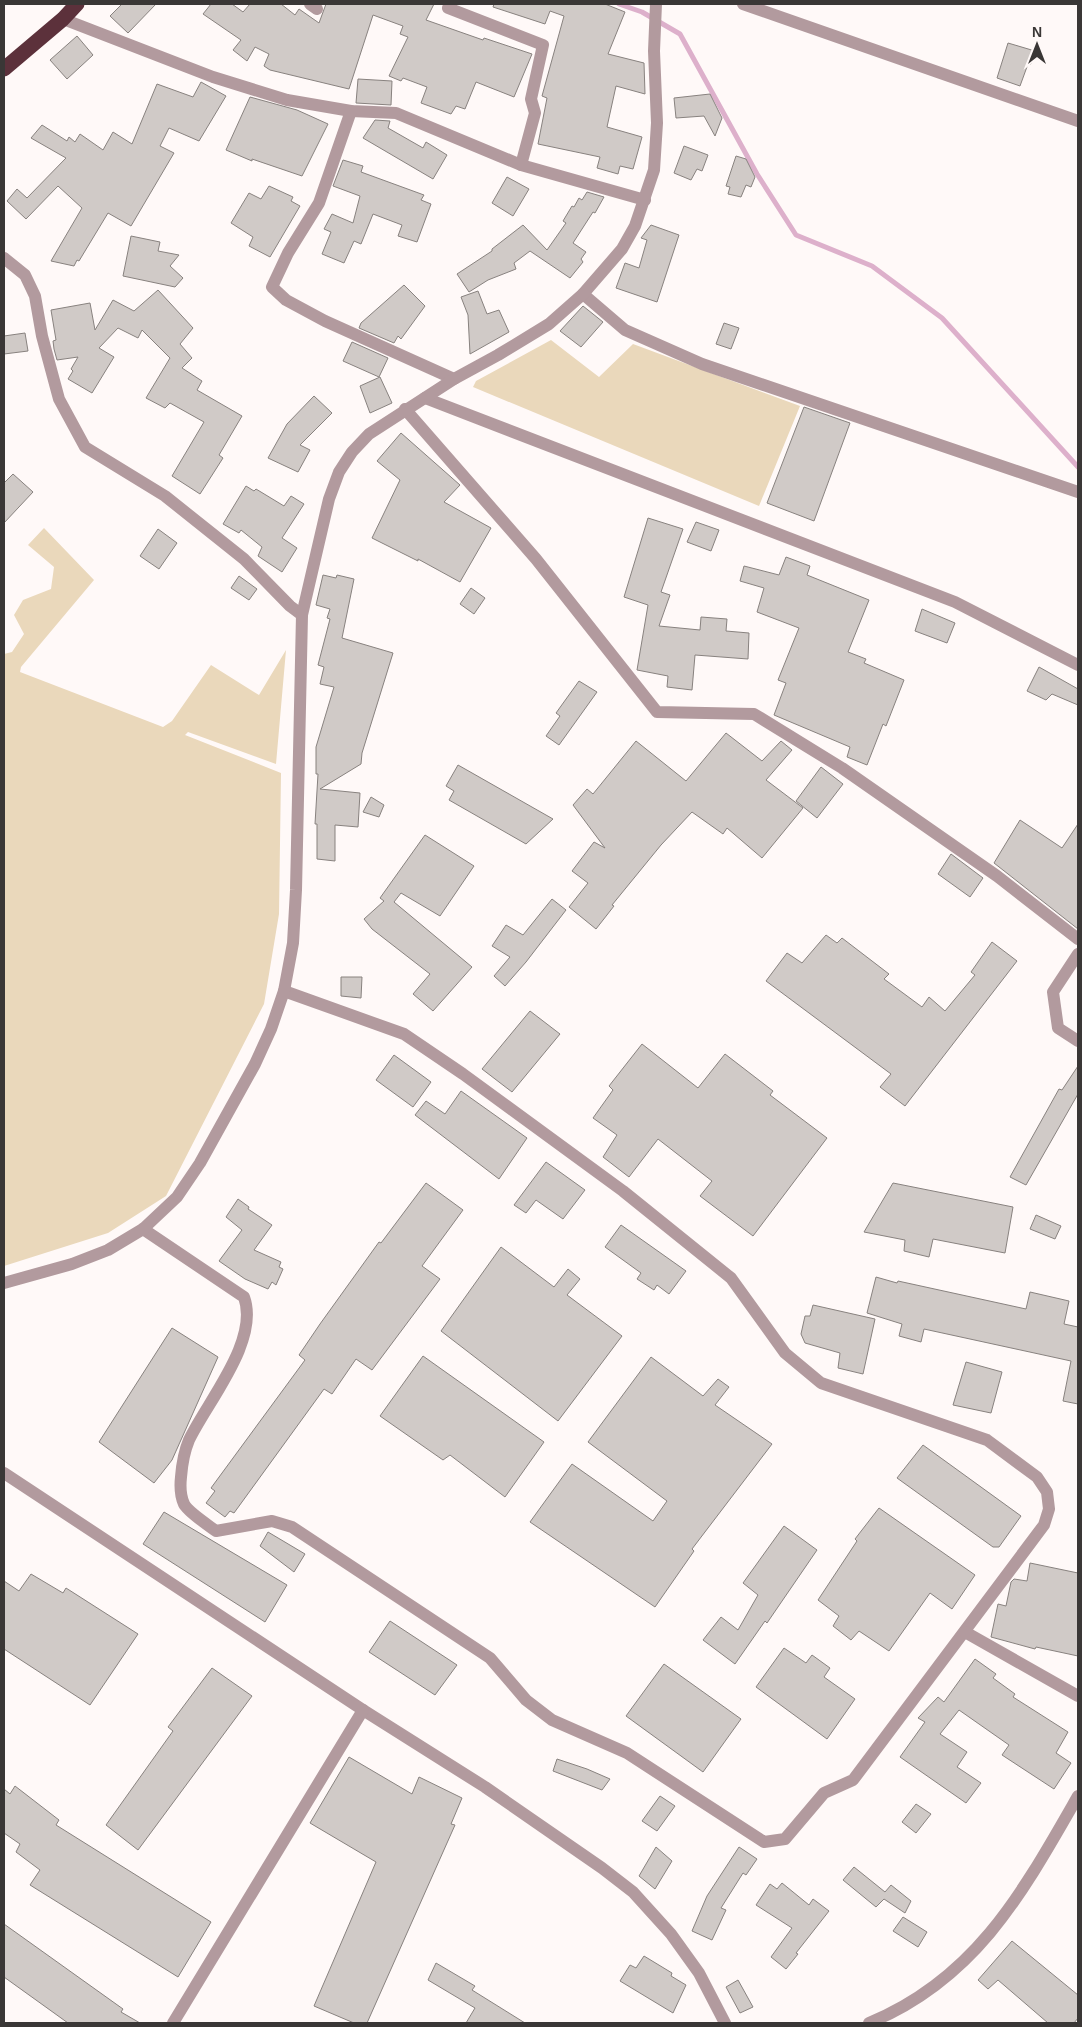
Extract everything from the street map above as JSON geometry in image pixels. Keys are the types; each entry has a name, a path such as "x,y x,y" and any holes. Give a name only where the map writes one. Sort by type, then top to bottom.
{"highway":[{"path":"4,69 63,19 77,4"}],"street":[{"path":"450,4 448,8 542,45 531,99 535,113 521,165"},
{"path":"743,4 1078,121"},
{"path":"4,1283 72,1264 108,1250 144,1229 177,1197 200,1163 255,1064 271,1029 284,991 293,943 296,890 302,615 329,499 339,472 352,452 369,434 454,379 549,324 583,294 622,249 635,226 654,170 656,151 656,5"},
{"path":"63,19 213,76 287,100 351,111 396,113 521,165 645,200"},
{"path":"351,111 319,203 288,253 272,287 286,300 325,322 454,379"},
{"path":"4,258 25,275 35,296 42,336 59,399 85,447 165,496 244,559 290,606 302,615"},
{"path":"583,294 625,330 702,364 1078,492"},
{"path":"425,398 955,602 1078,665"},
{"path":"405,409 536,559 658,712 754,714 842,768 997,876 1078,938"},
{"path":"1078,954 1053,992 1058,1028 1078,1041"},
{"path":"144,1229 244,1297 248,1309 246,1329 230,1369 189,1440 182,1461 180,1491 184,1506 216,1531 272,1521 292,1527 490,1658 526,1700 552,1720 627,1753 764,1842 784,1840 824,1794 853,1780 1044,1524 1049,1509 1047,1492 1037,1477 987,1440 821,1383 785,1353 731,1278 623,1191 443,1059 404,1034 284,991"},
{"path":"4,1473 545,1828 633,1892 671,1934 699,1972 725,2023"},
{"path":"964,1632 1078,1696"},
{"path":"173,2023 363,1710"},
{"path":"869,2023 915,2001 943,1981 988,1937 1011,1907 1078,1796"}],"shaded area":[{"path":"551,340 599,377 633,344 800,406 759,506 473,387 476,381"},
{"path":"44,528 94,580 21,667 20,672 163,727 172,721 211,665 259,695 286,650 276,764 188,732 185,735 281,773 279,914 264,1004 166,1196 108,1233 4,1266 4,654 12,652 24,634 14,615 23,600 51,589 54,567 28,545"}],"building":[{"path":"122,4 156,4 128,33 110,16"},
{"path":"211,4 232,4 243,12 250,4 281,4 295,15 299,9 319,23 326,4 434,4 426,20 483,40 484,38 532,54 514,97 476,82 465,109 456,106 451,114 421,103 427,87 403,78 401,81 389,76 408,37 400,34 403,26 373,15 349,89 270,70 264,66 269,54 255,47 247,61 233,50 241,40 203,14"},
{"path":"494,4 605,4 625,12 608,54 644,63 645,94 616,86 607,127 642,137 633,169 620,166 618,174 597,168 600,157 538,144 547,98 542,96 564,16 550,11 545,24 493,7"},
{"path":"77,36 93,55 67,79 50,60"},
{"path":"1008,43 1035,51 1020,86 997,78"},
{"path":"358,79 392,81 391,105 356,103"},
{"path":"201,82 226,96 199,141 169,128 160,146 174,153 131,226 108,213 79,261 77,260 74,266 51,261 82,208 58,186 26,219 7,201 17,189 27,198 66,158 31,138 42,125 67,141 69,137 75,142 80,134 103,150 113,132 132,144 157,84 193,97"},
{"path":"710,94 722,118 715,136 704,116 676,118 674,98"},
{"path":"250,97 297,110 328,124 302,176 252,159 252,161 226,150"},
{"path":"375,120 390,121 388,128 423,148 426,142 447,155 433,179 363,138"},
{"path":"684,146 708,155 702,171 697,169 691,180 674,173"},
{"path":"736,156 746,159 755,177 751,187 746,185 741,197 728,194 730,187 726,186"},
{"path":"343,160 363,166 361,172 424,195 421,200 431,204 417,242 398,236 402,225 373,214 361,244 354,241 344,263 322,254 331,232 324,229 332,214 353,223 360,196 333,186"},
{"path":"507,177 529,189 513,216 492,203"},
{"path":"269,186 293,197 291,201 300,206 270,257 249,246 253,237 231,223 249,193 261,199"},
{"path":"587,192 604,197 573,243 586,252 581,259 583,262 570,278 530,251 514,263 516,269 488,280 469,292 457,274 492,251 492,249 523,225 547,250 566,223 563,221 572,206 574,207 579,198 582,200"},
{"path":"651,225 679,235 657,302 616,288 625,263 639,268 647,240 641,238"},
{"path":"131,236 160,242 158,251 179,255 170,266 183,278 175,287 123,276"},
{"path":"404,285 425,306 401,339 398,336 394,343 359,328 361,323"},
{"path":"158,290 193,328 180,344 192,358 182,368 202,381 197,390 242,416 219,455 223,458 200,494 172,476 204,422 170,403 165,408 146,398 170,358 142,330 138,338 118,328 99,348 114,357 92,393 68,379 78,357 57,360 54,349 53,341 56,340 51,310 90,303 95,330 113,300 134,311"},
{"path":"478,291 487,314 499,310 509,332 470,354 468,315 461,297"},
{"path":"583,306 603,322 581,347 560,331"},
{"path":"724,323 739,328 731,349 716,344"},
{"path":"25,333 28,351 4,354 4,336"},
{"path":"352,342 388,358 379,377 343,361"},
{"path":"380,377 392,403 370,413 360,386"},
{"path":"314,396 332,413 300,445 310,450 298,472 268,458 287,424"},
{"path":"804,407 850,423 814,521 767,503"},
{"path":"401,433 460,485 444,502 491,528 460,582 418,559 418,561 372,538 400,480 377,461"},
{"path":"13,474 33,492 4,523 4,483"},
{"path":"246,486 254,491 256,489 284,506 291,496 304,504 282,538 297,548 282,572 258,556 262,547 241,530 239,533 223,524"},
{"path":"648,518 683,529 661,592 670,595 659,626 700,630 701,617 727,619 726,631 749,633 748,659 695,655 692,690 667,687 668,676 637,670 648,605 624,597"},
{"path":"696,522 719,530 711,551 687,542"},
{"path":"158,529 177,543 159,569 140,556"},
{"path":"786,557 810,566 807,575 869,600 848,652 866,659 864,663 904,680 886,726 883,724 867,765 847,757 850,747 774,715 786,683 778,680 799,628 757,612 764,588 740,581 744,566 779,575"},
{"path":"323,575 336,578 337,575 354,579 342,638 393,653 362,753 361,764 320,789 360,793 358,827 335,825 335,861 317,859 317,824 315,824 318,774 316,774 316,747 334,687 320,684 324,667 318,665 330,619 327,618 330,609 316,605"},
{"path":"239,576 257,589 249,600 231,588"},
{"path":"471,588 485,598 474,614 460,604"},
{"path":"922,609 955,623 947,643 915,631"},
{"path":"1039,667 1078,689 1078,705 1052,694 1046,700 1027,691"},
{"path":"579,681 597,692 559,745 546,736 560,716 556,713"},
{"path":"726,733 762,761 781,741 792,750 766,780 803,808 762,858 727,828 723,834 692,812 661,845 612,905 614,906 596,929 569,907 588,883 572,871 594,842 605,848 573,805 587,789 593,794 636,741 686,781"},
{"path":"458,765 553,819 526,844 449,800 454,791 446,786"},
{"path":"821,767 843,784 817,818 796,801"},
{"path":"371,797 384,805 379,817 363,812"},
{"path":"1020,820 1062,848 1078,824 1078,929 994,863"},
{"path":"425,835 474,866 440,916 401,893 394,902 472,967 433,1011 413,994 430,974 372,929 364,919 384,901 380,898"},
{"path":"951,854 983,878 970,897 938,874"},
{"path":"552,899 566,910 505,986 494,976 510,957 492,946 506,925 523,935"},
{"path":"826,935 837,943 842,938 889,974 884,979 922,1007 929,997 945,1011 975,975 971,972 992,942 1017,961 905,1106 880,1087 891,1074 766,981 787,953 802,963"},
{"path":"341,977 362,977 361,998 341,996"},
{"path":"530,1011 560,1034 512,1092 482,1069"},
{"path":"642,1044 698,1088 725,1054 773,1091 770,1095 827,1138 753,1236 700,1196 712,1181 658,1139 629,1177 603,1157 617,1135 593,1118 613,1090 609,1086"},
{"path":"394,1055 431,1082 413,1107 376,1080"},
{"path":"1078,1066 1078,1094 1026,1185 1010,1177 1059,1089 1062,1090"},
{"path":"461,1091 527,1138 499,1179 415,1115 426,1101 445,1114"},
{"path":"546,1162 585,1190 563,1219 536,1200 526,1213 514,1205"},
{"path":"426,1183 463,1210 422,1266 440,1279 372,1370 356,1359 332,1394 324,1389 234,1513 230,1511 225,1517 206,1503 215,1491 211,1488 305,1360 299,1355 320,1324 379,1242 381,1243"},
{"path":"893,1183 1013,1207 1005,1253 933,1239 929,1257 904,1251 905,1240 864,1232"},
{"path":"238,1199 249,1207 248,1209 272,1225 254,1250 281,1262 279,1267 283,1269 276,1285 272,1282 268,1289 245,1279 219,1261 242,1230 226,1217"},
{"path":"1036,1215 1061,1226 1055,1239 1030,1229"},
{"path":"621,1225 686,1271 669,1294 657,1285 654,1290 637,1279 641,1273 605,1247"},
{"path":"501,1247 554,1287 568,1269 580,1279 567,1295 622,1336 558,1421 441,1331"},
{"path":"876,1277 1026,1309 1030,1292 1069,1301 1064,1324 1078,1327 1078,1404 1063,1401 1071,1361 924,1329 921,1342 899,1336 902,1324 867,1313"},
{"path":"813,1305 875,1319 863,1374 838,1368 840,1353 805,1343 801,1334 805,1316 810,1316"},
{"path":"172,1328 218,1357 172,1460 154,1483 99,1442"},
{"path":"423,1356 544,1442 505,1497 450,1455 443,1460 380,1416"},
{"path":"651,1357 703,1396 718,1379 729,1387 715,1405 772,1444 692,1549 694,1551 655,1607 530,1522 572,1464 653,1521 667,1501 588,1442"},
{"path":"966,1362 1002,1372 991,1413 953,1405"},
{"path":"923,1445 1021,1516 999,1547 993,1547 897,1478"},
{"path":"879,1508 975,1575 952,1609 930,1593 889,1651 859,1631 851,1640 833,1626 839,1616 818,1600 857,1541 855,1539"},
{"path":"164,1512 287,1585 265,1622 143,1544"},
{"path":"784,1526 817,1550 767,1623 765,1621 735,1664 703,1640 721,1617 738,1630 758,1595 743,1583"},
{"path":"268,1532 305,1554 294,1572 260,1546"},
{"path":"1030,1563 1078,1573 1078,1656 1036,1647 1035,1649 991,1637 998,1604 1006,1606 1011,1582 1014,1579 1027,1581"},
{"path":"31,1574 63,1593 66,1588 138,1634 90,1705 4,1649 4,1581 19,1591"},
{"path":"390,1621 457,1665 435,1695 369,1652"},
{"path":"784,1648 806,1663 812,1655 830,1668 824,1677 855,1699 827,1739 756,1687"},
{"path":"975,1659 996,1674 993,1678 1015,1694 1013,1697 1068,1732 1056,1753 1071,1763 1054,1789 1002,1755 1009,1745 959,1710 940,1734 967,1752 957,1767 981,1783 966,1803 900,1757 925,1722 918,1718 938,1697 944,1702"},
{"path":"664,1664 741,1719 703,1772 626,1716"},
{"path":"212,1668 252,1696 138,1850 106,1825 173,1731 168,1727"},
{"path":"349,1757 412,1794 419,1777 462,1798 451,1824 455,1825 367,2023 354,2023 314,2006 376,1862 310,1823"},
{"path":"557,1759 610,1779 602,1790 553,1771"},
{"path":"15,1786 59,1820 56,1825 211,1922 178,1977 30,1885 40,1870 16,1852 20,1844 4,1833 4,1789 10,1794"},
{"path":"660,1796 675,1806 657,1831 642,1821"},
{"path":"916,1804 931,1814 916,1833 902,1822"},
{"path":"656,1847 672,1861 655,1889 639,1876"},
{"path":"739,1847 757,1859 746,1875 743,1873 721,1908 726,1910 712,1940 692,1931 707,1896"},
{"path":"854,1867 885,1892 891,1885 911,1901 905,1913 884,1899 876,1907 843,1880"},
{"path":"782,1883 809,1905 813,1899 829,1911 786,1969 771,1957 792,1928 756,1905 770,1884 777,1889"},
{"path":"903,1917 927,1932 918,1947 893,1931"},
{"path":"4,1924 123,2009 121,2012 140,2023 68,2023 4,1977"},
{"path":"1012,1941 1078,1995 1078,2018 1074,2023 1048,2023 998,1980 988,1989 978,1980"},
{"path":"644,1956 672,1973 671,1976 686,1985 673,2013 620,1981 630,1965 636,1968"},
{"path":"436,1963 475,1986 472,1990 525,2023 466,2023 475,2008 428,1980"},
{"path":"738,1980 753,2007 740,2013 726,1987"}],"waterway":[{"path":"619,4 642,12 680,34 757,174 796,235 872,266 942,318 1078,467"}]}
